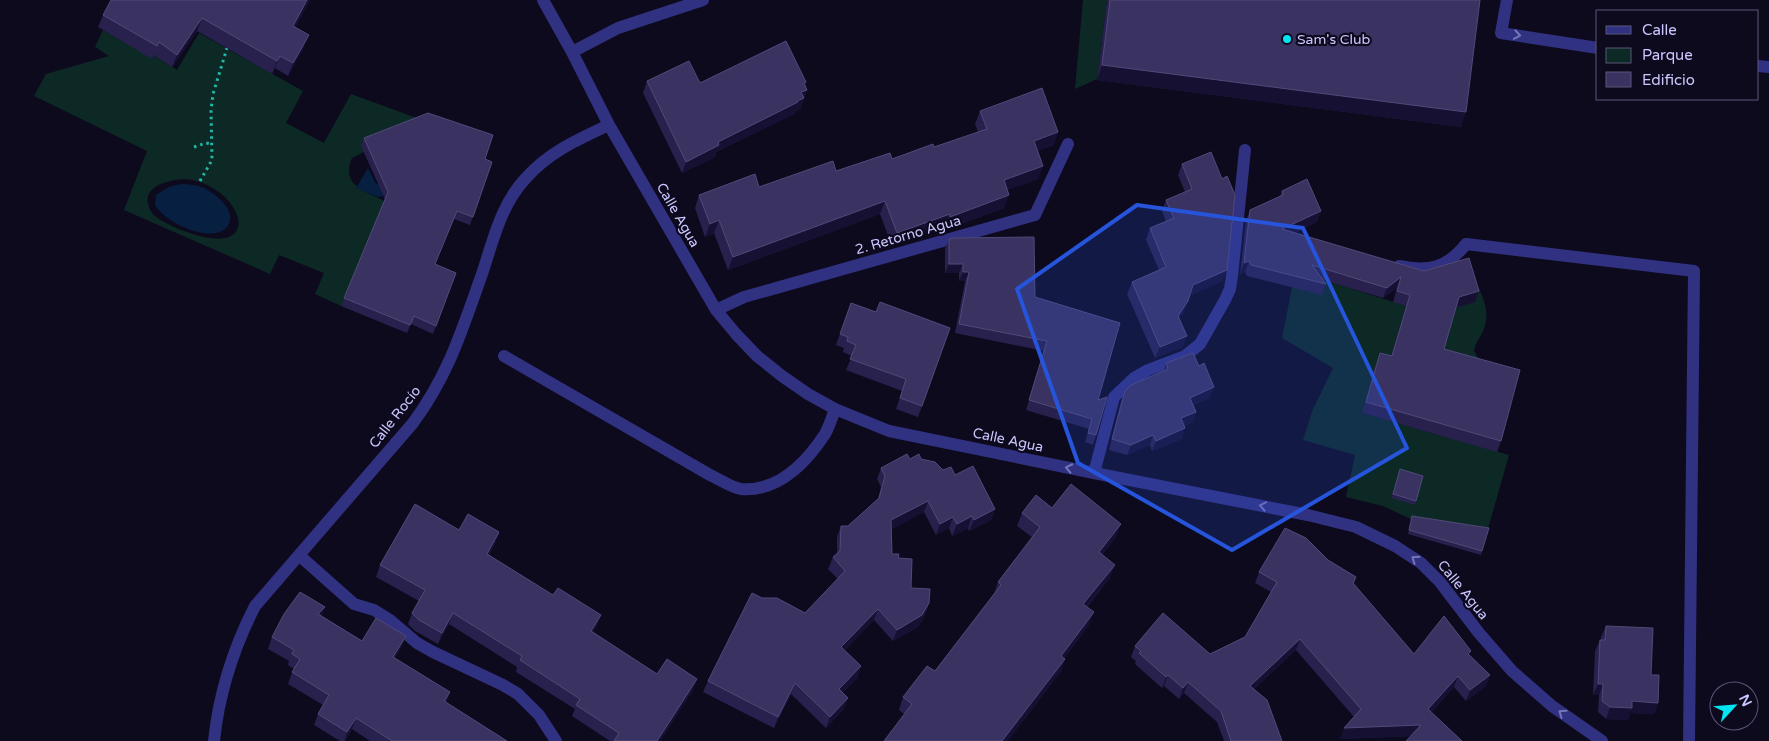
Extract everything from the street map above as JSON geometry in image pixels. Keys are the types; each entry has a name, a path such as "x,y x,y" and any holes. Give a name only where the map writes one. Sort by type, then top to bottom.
{"street":[{"name":"Calle Agua","path":"543,0 609,125 716,310 757,356 782,376 835,410 889,431 1308,515 1356,527 1395,546 1421,563 1440,582 1479,633 1512,671 1552,706 1602,741"},
{"path":"572,52 618,28 703,0"},
{"path":"1507,0 1501,33 1596,48"},
{"name":"Calle Rocío","path":"214,741 217,713 225,680 243,630 255,606 413,423 440,383 459,339 498,226 514,193 539,164 555,152 609,125"},
{"name":"2. Retorno Agua","path":"716,310 744,296 1035,215 1068,144"},
{"path":"1094,473 1114,397 1134,378 1148,370 1185,356 1200,344 1226,300 1232,276 1245,150"},
{"path":"1384,263 1414,269 1432,268 1449,261 1466,244 1694,271 1689,741"},
{"path":"504,356 710,475 740,489 766,487 782,480 800,466 826,433 835,410"},
{"path":"300,556 354,604 374,610 390,620 417,643 518,694 539,715 556,741"}],"path":[{"path":"200,181 212,160 210,110 213,94 228,48"},
{"path":"194,147 206,143 211,144"}],"highlighted area":[{"path":"1137,205 1303,228 1407,448 1232,550 1078,463 1017,289"}],"green space":[{"path":"1083,0 1107,0 1097,79 1075,89"},
{"path":"103,30 152,58 154,55 177,70 199,33 303,91 286,123 324,143 351,94 425,121 352,158 349,175 352,181 363,190 384,201 341,306 315,294 324,273 279,255 270,274 124,210 147,151 34,96 46,74 109,56 95,47","holes":["190,180 201,182 211,187 230,203 239,223 233,235 224,238 199,236 173,227 152,213 148,206 148,198 154,188 165,182"]},
{"path":"1294,277 1327,281 1406,306 1388,367 1362,413 1509,455 1487,532 1415,521 1383,506 1346,497 1355,455 1303,440 1313,409 1333,368 1282,338"},
{"path":"1474,279 1486,307 1484,329 1474,351 1479,360 1434,381 1426,317"}],"water":[{"path":"368,168 376,184 392,177 385,196 378,197 356,188"},
{"path":"181,184 204,188 220,199 230,215 227,227 220,232 210,234 200,232 178,224 160,212 155,205 156,195 169,187"}],"building":[{"path":"111,0 307,0 293,26 309,35 293,63 280,56 277,61 202,18 177,55 159,42 157,46 103,15"},
{"name":"Sam's Club","path":"1110,0 1480,0 1466,112 1102,65"},
{"path":"786,41 806,82 804,83 807,90 801,92 804,98 718,142 719,145 686,162 647,81 689,61 700,83"},
{"path":"1042,88 1058,132 1034,141 1043,166 1004,180 1009,195 950,217 950,214 897,233 885,201 733,257 719,220 710,224 699,195 755,174 759,187 833,161 836,171 890,153 892,159 933,144 934,147 987,129 980,111"},
{"path":"428,113 493,135 485,159 492,162 473,217 457,211 435,264 456,273 436,326 414,316 410,325 344,298 388,192 364,138"},
{"path":"1211,152 1222,179 1227,176 1235,195 1227,270 1193,285 1188,301 1178,316 1187,336 1160,347 1132,282 1166,267 1150,228 1174,218 1166,200 1192,189 1182,164"},
{"path":"1307,179 1321,211 1282,229 1424,271 1469,258 1479,291 1459,297 1444,349 1520,370 1501,441 1366,402 1380,353 1392,356 1410,295 1397,291 1401,277 1387,288 1312,265 1326,284 1251,265 1249,261 1244,263 1250,210 1283,195 1282,191"},
{"path":"1034,237 1035,297 1120,323 1098,400 1107,397 1096,435 1088,433 1092,419 1029,400 1047,341 959,324 969,272 963,272 963,264 949,264 949,239"},
{"path":"880,302 950,328 922,406 900,398 906,379 850,359 856,345 847,341 848,337 840,334 851,303 876,312"},
{"path":"1193,353 1199,366 1204,363 1214,387 1190,398 1196,412 1181,418 1185,428 1156,441 1153,435 1131,445 1112,439 1125,391 1131,385 1168,369 1166,363"},
{"path":"907,454 910,459 919,454 921,459 935,462 943,470 951,467 955,475 973,466 995,509 974,520 972,516 957,524 953,517 940,524 928,501 891,520 892,554 899,554 898,558 912,559 911,588 930,589 929,603 922,615 897,630 878,609 841,647 861,666 839,689 848,698 830,717 795,683 778,717 708,681 752,593 762,598 777,598 805,613 845,571 833,557 840,551 841,526 848,526 879,498 885,476 881,468"},
{"path":"1400,469 1423,476 1416,501 1393,494"},
{"path":"1071,484 1121,524 1099,552 1115,565 1083,604 1094,612 1061,656 1065,659 1002,741 884,741 912,704 903,697 927,666 935,671 1001,585 998,582 1040,527 1022,513 1036,495 1052,508"},
{"path":"415,504 459,530 468,514 499,532 487,554 553,595 558,588 601,615 591,631 657,674 667,659 697,679 657,741 614,741 619,733 576,705 580,699 520,660 522,656 453,613 442,633 419,620 412,613 425,590 380,565"},
{"path":"1412,516 1489,528 1482,551 1409,530"},
{"path":"1285,528 1306,538 1328,560 1356,577 1353,583 1414,654 1444,616 1471,651 1468,654 1490,675 1470,690 1458,676 1428,709 1462,741 1406,741 1421,725 1344,728 1361,709 1300,639 1250,686 1267,700 1282,741 1231,741 1221,711 1188,682 1183,688 1168,675 1166,677 1139,653 1141,651 1135,646 1163,613 1210,654 1245,637 1277,582 1259,572"},
{"path":"300,592 325,607 318,614 362,641 376,618 406,636 393,657 450,692 444,701 507,741 392,741 356,718 347,732 318,714 329,695 292,672 300,659 292,654 294,650 272,637 284,614"},
{"path":"1606,626 1653,628 1651,675 1659,675 1658,703 1632,701 1632,708 1610,707 1602,701 1603,684 1598,684 1600,640 1605,640"}],"place":[{"name":"Sam's Club","path":"1287,39"}]}
